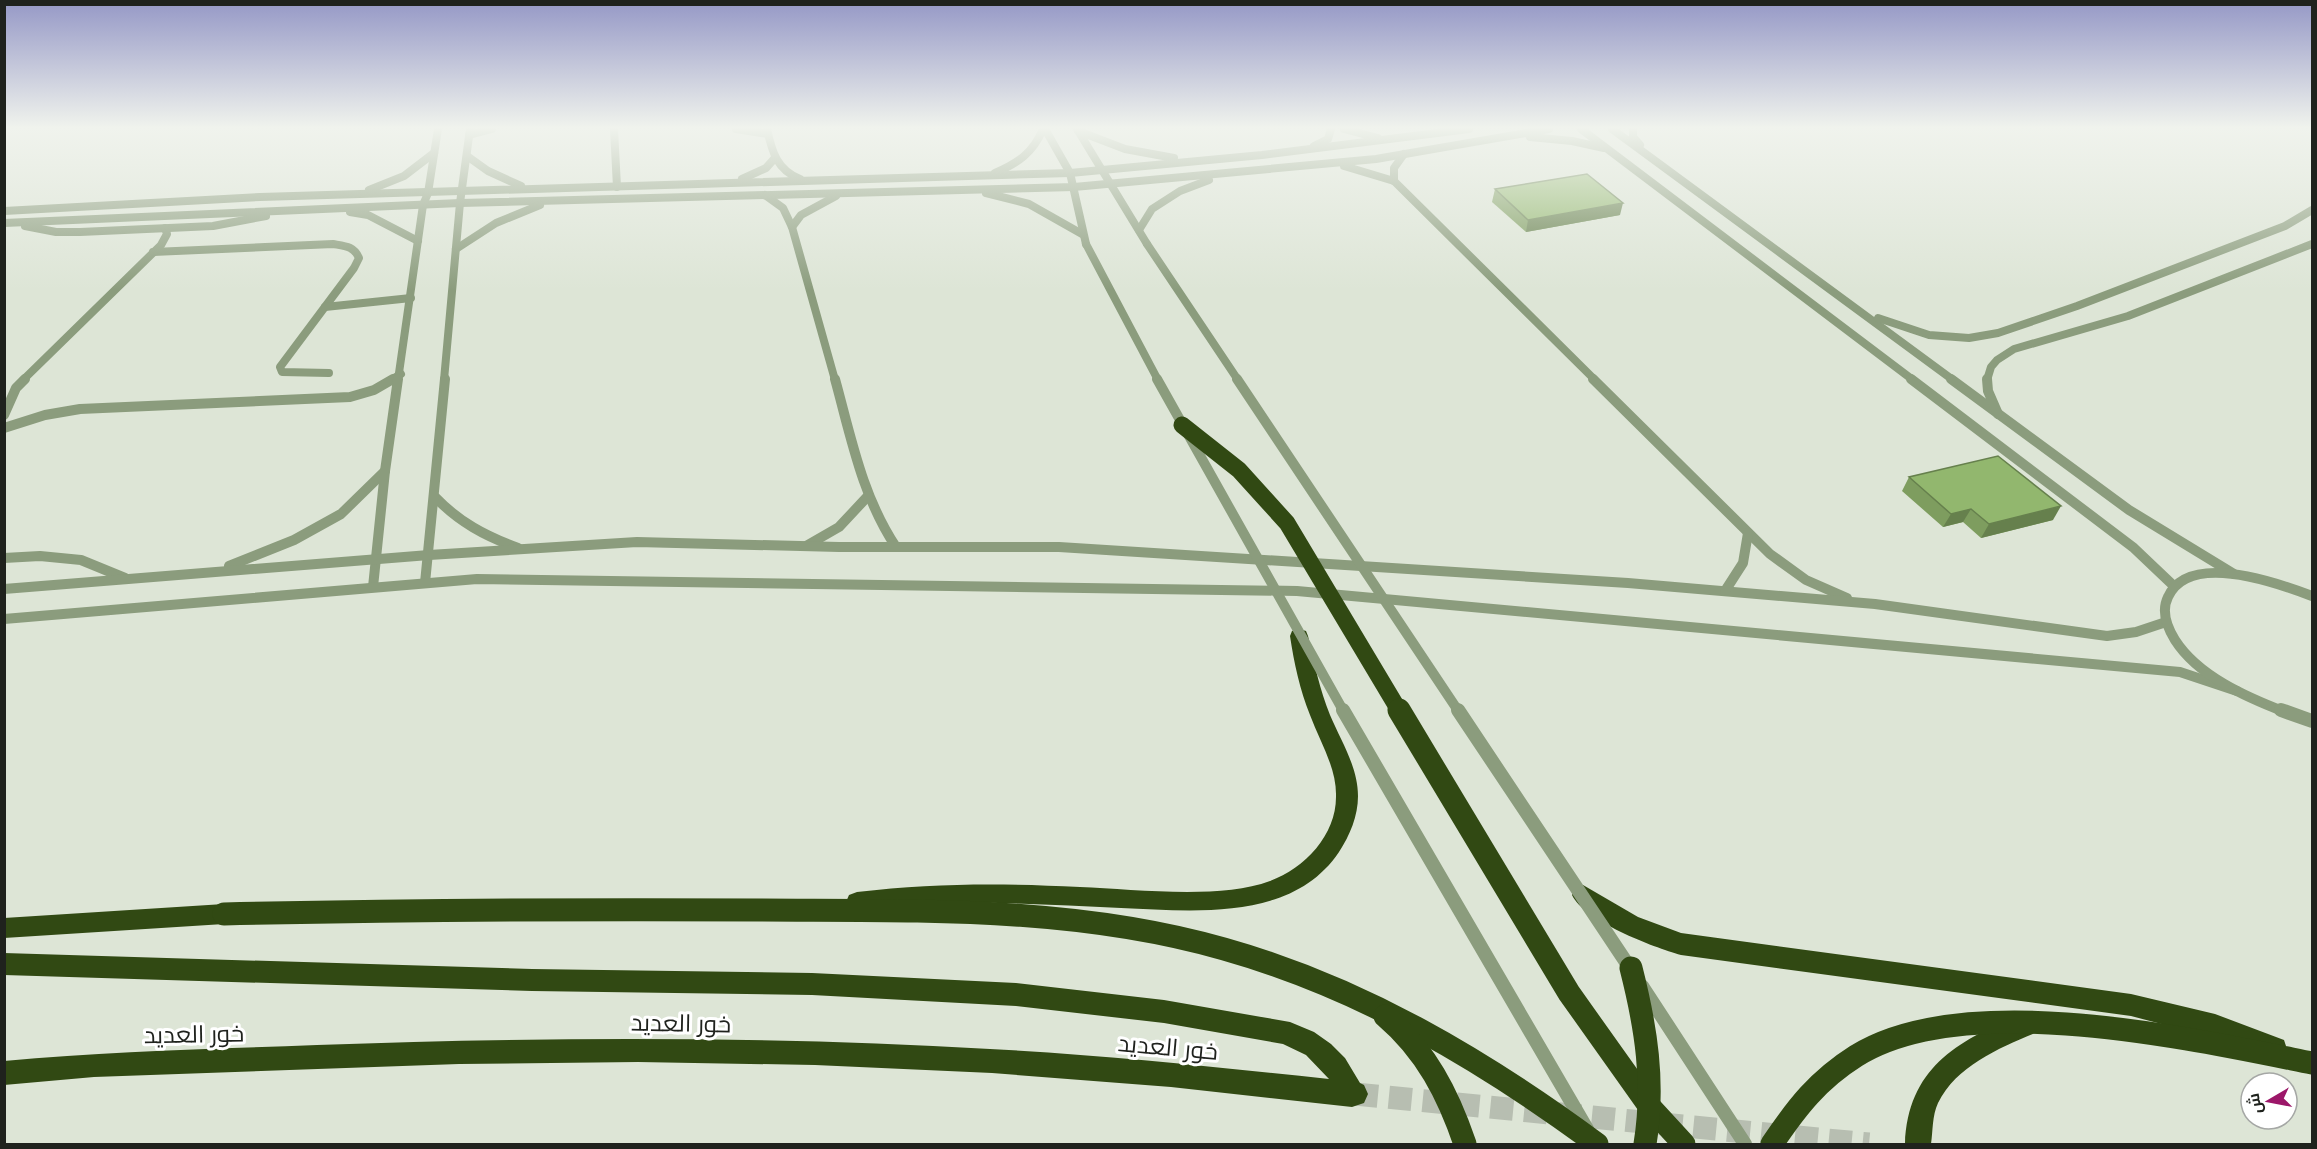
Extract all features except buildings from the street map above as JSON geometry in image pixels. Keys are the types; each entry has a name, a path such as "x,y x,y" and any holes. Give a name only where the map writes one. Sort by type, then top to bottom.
{"highway":[{"path":"1182,425 1222,453 1250,479 1287,523 1569,993 1650,1107 1684,1144"},
{"path":"806,910 896,897 940,894 994,893 1158,900 1234,899 1263,893 1288,883 1310,869 1327,851 1339,831 1346,809 1347,788 1343,766 1311,689 1299,636"},
{"path":"1583,895 1622,922 1651,936 1681,944 2131,1005 2215,1026 2308,1062"},
{"path":"4,928 224,914 557,908 970,912 1082,920 1137,928 1248,955 1359,996 1417,1025 1476,1059 1535,1098 1596,1144"},
{"name":"خور العديد","path":"4,964 488,979 897,985 1043,996 1181,1014 1284,1032 1316,1047 1330,1059 1342,1073 1354,1094 1171,1075 992,1061 815,1053 661,1051 459,1053 94,1065 4,1073"},
{"path":"1631,969 1648,1047 1650,1107 1645,1144"},
{"path":"1359,996 1397,1026 1429,1063 1454,1107 1465,1144"},
{"path":"1772,1144 1788,1115 1817,1084 1850,1060 1887,1041 1929,1029 1974,1023 2087,1026 2147,1032 2308,1062"},
{"path":"1918,1144 1918,1130 1926,1100 1941,1074 1962,1056 1984,1043 2031,1023"}],"lane":[{"path":"348,195 393,183"},
{"path":"373,587 386,471 423,205 430,183"},
{"path":"425,583 435,497 460,204 465,183"},
{"path":"508,183 530,189"},
{"path":"617,183 617,187"},
{"path":"4,211 237,198 745,183"},
{"path":"1073,183 1084,239 1182,425 1299,636 1596,1144"},
{"path":"6,223 333,208 1074,187 1128,183"},
{"path":"1139,230 1152,209 1180,191 1202,183"},
{"path":"1396,183 1748,533 1790,571 1809,582 1845,597 1875,604"},
{"path":"1651,183 2134,548 2174,586"},
{"path":"1686,183 2129,510 2234,574"},
{"path":"1111,184 1148,244 1352,553 1583,895 1745,1144"},
{"path":"975,190 1029,204 1084,239"},
{"path":"792,226 801,215 843,193"},
{"path":"765,195 783,208 792,226 868,496 880,523 896,546"},
{"path":"456,249 486,227 510,214 552,201"},
{"path":"333,208 368,215 418,241"},
{"path":"6,223 56,232 213,226 293,210"},
{"path":"1860,311 1894,326 1929,335 1969,338 1998,333 2077,306 2285,226 2313,210"},
{"path":"4,415 16,388 153,252 167,234 165,228"},
{"path":"1998,414 1986,385 1991,367 2002,357 2018,348 2109,323 2313,244"},
{"path":"153,252 347,246 356,251 358,258 280,367 282,372 295,374 329,373"},
{"path":"325,307 411,298"},
{"path":"4,428 80,409 350,397 374,390 401,374"},
{"path":"219,570 294,540 341,514 386,471"},
{"path":"806,546 839,526 868,496"},
{"path":"435,497 456,519 487,537 524,550"},
{"path":"1725,591 1743,563 1748,533"},
{"path":"4,589 219,570 637,542 806,546 1071,547 1403,567 1725,591 1875,604 2107,636 2136,632 2166,622"},
{"path":"4,558 40,556 81,560 128,579"},
{"path":"2236,691 2203,669 2179,645 2166,622 2164,601 2174,586 2189,578 2210,574 2234,574 2261,578 2313,596"},
{"path":"4,619 477,579 1297,591 2180,672 2236,691 2275,710 2313,721"}],"tunnel":[{"path":"1355,1094 1869,1144"}]}
